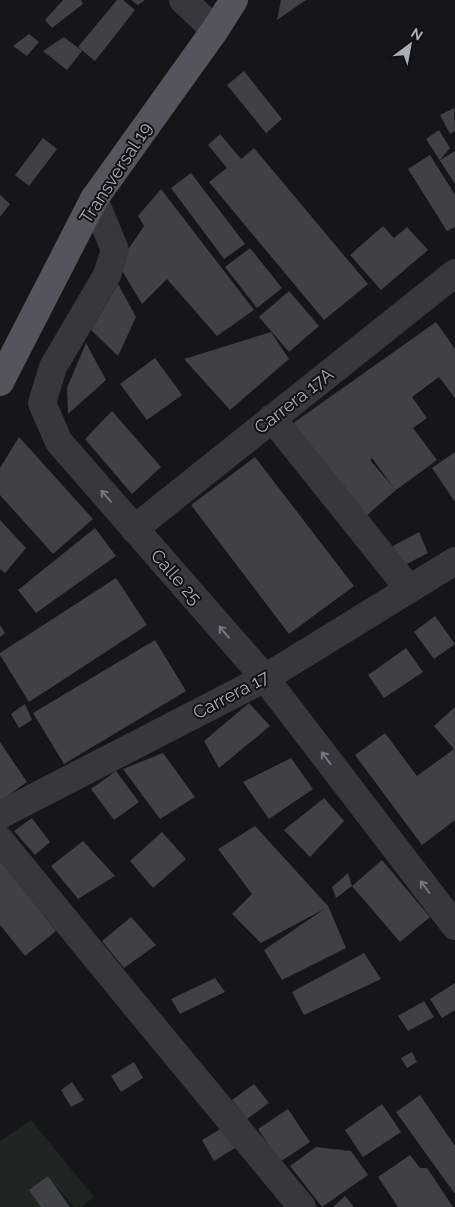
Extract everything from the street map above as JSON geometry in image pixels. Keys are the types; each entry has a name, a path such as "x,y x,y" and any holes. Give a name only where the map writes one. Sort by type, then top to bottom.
{"main road":[{"name":"Transversal 19","path":"1,376 94,199 215,30 234,0"}],"street":[{"path":"183,0 215,30"},
{"name":"Calle 25","path":"94,199 115,250 108,274 53,367 42,403 59,442 265,678 455,926"},
{"name":"Carrera 17A","path":"134,529 455,273"},
{"path":"272,418 409,589"},
{"name":"Carrera 17","path":"0,815 265,678 455,561"},
{"path":"0,840 302,1207"}],"shaded area":[{"path":"31,1120 94,1197 81,1207 74,1207 48,1177 41,1207 0,1207 0,1141"}],"building":[{"path":"63,0 81,0 83,4 52,28 45,20"},
{"path":"117,0 123,0 135,10 95,61 78,47"},
{"path":"131,0 145,0 138,5"},
{"path":"281,0 306,0 277,20"},
{"path":"29,34 39,42 27,56 13,46"},
{"path":"64,37 82,51 67,70 43,51"},
{"path":"244,71 282,119 266,133 227,85"},
{"path":"454,108 455,131 450,134 440,115"},
{"path":"439,130 450,148 440,160 455,151 455,184 426,139"},
{"path":"220,134 241,159 254,148 368,284 324,320 209,182 227,168 208,145"},
{"path":"43,138 57,149 29,186 15,175"},
{"path":"430,155 455,195 455,227 447,231 408,169"},
{"path":"191,173 245,244 224,259 171,188"},
{"path":"161,189 254,310 217,336 167,279 142,304 118,264 144,226 138,216"},
{"path":"0,195 10,204 0,217"},
{"path":"383,226 400,245 394,238 407,227 428,250 381,290 350,255"},
{"path":"250,248 282,288 257,308 225,267"},
{"path":"118,284 136,317 118,356 91,330"},
{"path":"289,291 319,326 289,352 259,317"},
{"path":"436,322 455,349 455,398 439,377 412,397 427,418 413,428 437,460 396,490 365,517 292,424","holes":["372,458 393,487 370,460"]},
{"path":"271,332 289,359 230,410 184,359"},
{"path":"86,343 106,380 68,414 67,388"},
{"path":"155,358 182,395 147,420 120,384"},
{"path":"112,411 161,467 132,494 85,439"},
{"path":"19,437 93,519 53,554 0,495 0,468"},
{"path":"455,452 455,502 432,468"},
{"path":"255,457 354,586 289,634 191,505"},
{"path":"0,520 26,548 5,573 0,569"},
{"path":"95,528 116,556 36,613 18,590"},
{"path":"419,532 428,553 401,567 393,546"},
{"path":"116,578 147,625 29,702 0,653"},
{"path":"435,616 455,644 434,659 414,632"},
{"path":"0,625 5,633 0,637"},
{"path":"155,640 186,691 64,764 33,713"},
{"path":"406,648 423,672 384,698 368,675"},
{"path":"249,703 270,726 219,768 204,741"},
{"path":"25,704 32,720 19,728 11,714"},
{"path":"455,707 455,820 422,845 355,755 385,733 417,776 454,749 434,726"},
{"path":"0,742 27,782 0,801"},
{"path":"163,753 195,797 160,819 123,769"},
{"path":"291,758 313,789 269,819 243,782"},
{"path":"116,771 139,802 114,820 91,789"},
{"path":"324,798 344,821 310,857 284,830"},
{"path":"32,818 50,842 35,855 14,831"},
{"path":"255,826 328,906 346,948 282,980 264,950 326,908 261,943 232,914 252,894 218,849"},
{"path":"162,832 186,859 153,888 130,861"},
{"path":"83,841 115,876 78,899 51,866"},
{"path":"0,860 56,931 25,956 0,925"},
{"path":"382,860 430,917 400,942 352,886"},
{"path":"348,873 352,886 336,898 332,887"},
{"path":"131,917 156,945 124,968 102,941"},
{"path":"364,953 381,979 304,1015 292,992"},
{"path":"215,978 225,992 180,1014 171,999"},
{"path":"455,983 455,1010 442,1018 430,999"},
{"path":"424,1001 434,1017 408,1031 398,1016"},
{"path":"412,1052 417,1062 407,1068 401,1058"},
{"path":"134,1062 143,1078 121,1092 111,1076"},
{"path":"72,1082 84,1100 71,1107 61,1090"},
{"path":"254,1084 269,1103 247,1119 232,1100"},
{"path":"420,1095 455,1146 455,1194 396,1112"},
{"path":"382,1104 401,1132 363,1157 345,1130"},
{"path":"288,1109 310,1142 280,1162 258,1129"},
{"path":"222,1128 235,1148 214,1161 202,1140"},
{"path":"316,1147 351,1151 368,1175 322,1207 290,1166"},
{"path":"410,1155 420,1168 427,1168 453,1207 398,1207 378,1177"},
{"path":"48,1176 70,1207 41,1207 29,1190"},
{"path":"345,1196 354,1207 333,1207"}]}
